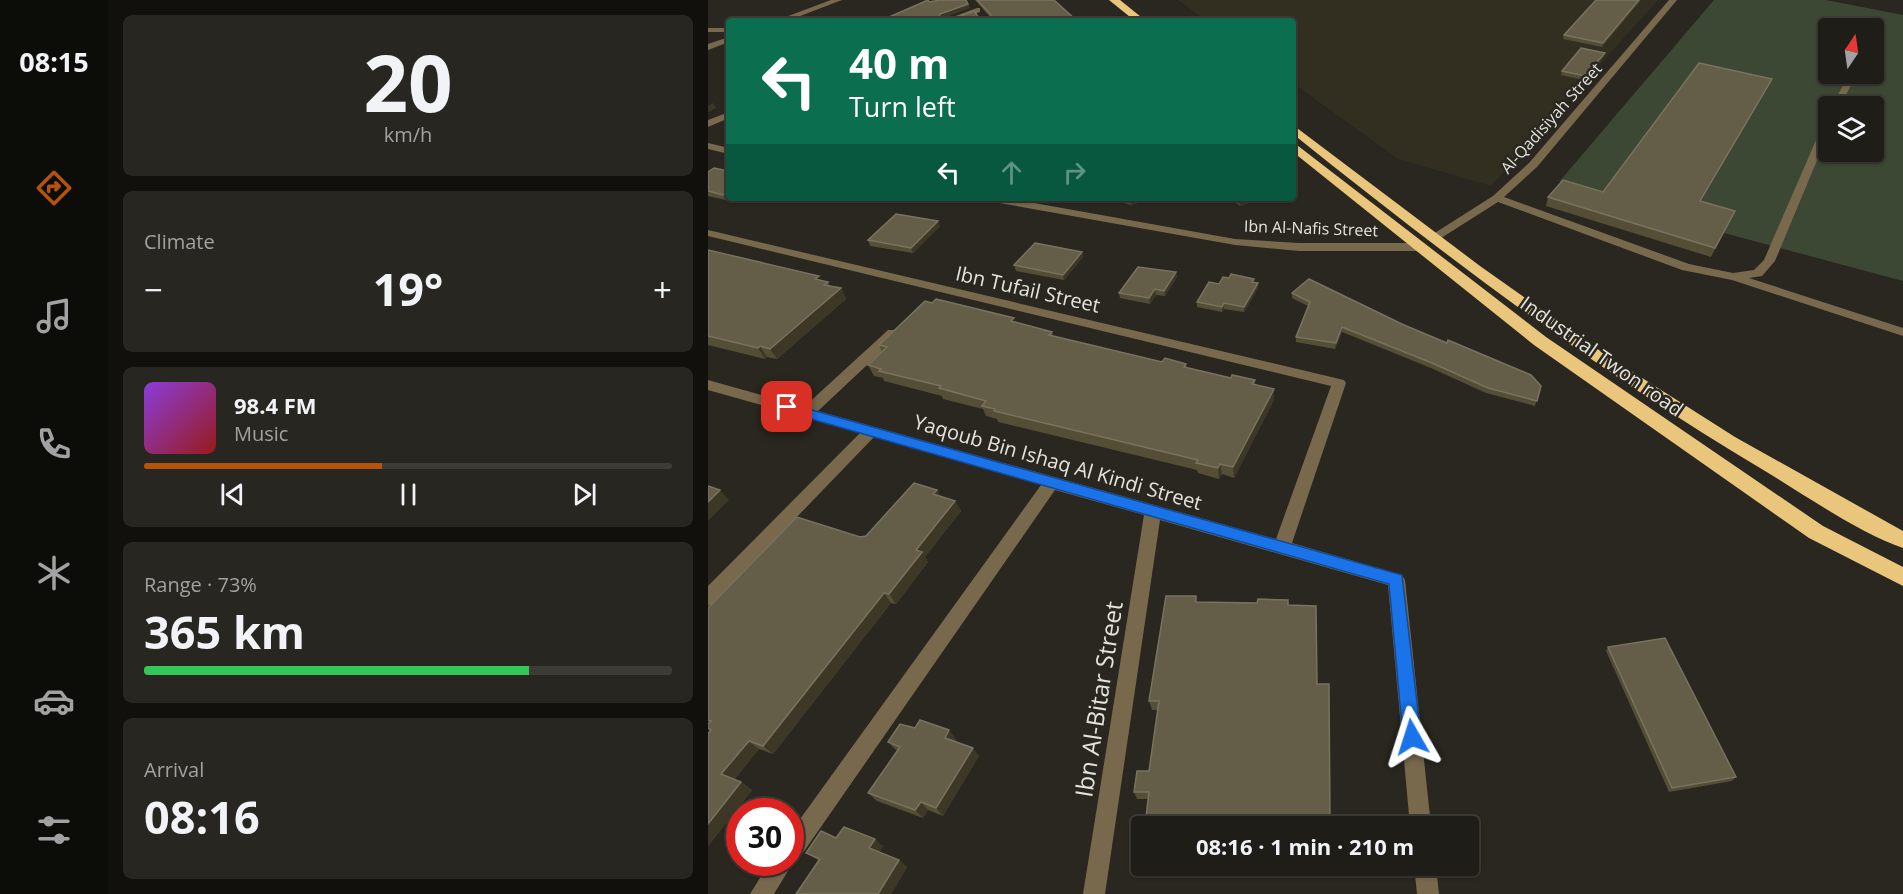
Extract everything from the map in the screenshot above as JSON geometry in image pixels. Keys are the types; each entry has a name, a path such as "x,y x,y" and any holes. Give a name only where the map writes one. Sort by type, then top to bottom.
{"highway":[{"path":"1114,0 1137,18"},
{"path":"1131,0 1152,17"},
{"name":"Industrial Twon road","path":"1296,131 1540,341 1816,532 1903,577"},
{"name":"Industrial Twon road","path":"1296,148 1427,242 1507,293 1671,407 1903,540"}],"street":[{"path":"787,18 838,0"},
{"path":"959,18 980,13 970,0"},
{"name":"Al-Qadisiyah Street","path":"1427,242 1497,198 1540,157 1673,0"},
{"path":"708,30 726,30"},
{"path":"708,47 726,40"},
{"path":"708,124 726,116"},
{"path":"708,146 726,150"},
{"path":"1733,278 1758,273 1769,261 1818,147"},
{"path":"1497,198 1686,267 1733,278 1903,333"},
{"name":"Ibn Al-Nafis Street","path":"1008,201 1235,242 1299,247 1427,242"},
{"path":"1034,205 1041,201"},
{"name":"Ibn Tufail Street","path":"708,232 1339,383 1282,547"},
{"path":"925,304 942,288"},
{"path":"807,413 900,327"},
{"name":"Yaqoub Bin Ishaq Al Kindi Street","path":"708,385 1396,580 1420,816"},
{"path":"708,598 871,431"},
{"path":"804,832 1052,482"},
{"name":"Ibn Al-Bitar Street","path":"1094,894 1153,511"},
{"path":"761,894 773,876"},
{"path":"1426,876 1428,894"}],"shaded area":[{"path":"1178,0 1658,0 1491,186 1398,159 1296,85 1296,18 1203,18"}],"green space":[{"path":"1714,0 1826,0 1903,15 1903,281 1724,233 1559,182"}],"building":[{"path":"928,0 929,2 966,0 968,4 940,14 939,18 887,18"},
{"path":"977,0 1054,0 1074,18 990,18 991,15"},
{"path":"1596,0 1639,0 1603,43 1564,35"},
{"path":"974,11 979,18 956,18"},
{"path":"1581,48 1605,53 1585,76 1562,71"},
{"path":"1699,63 1772,79 1700,201 1735,211 1715,248 1548,197 1563,180 1603,192"},
{"path":"714,168 726,170 726,193 723,195 708,191 708,172"},
{"path":"896,214 938,221 911,248 868,240"},
{"path":"1035,243 1082,252 1063,275 1014,265"},
{"path":"708,250 819,276 815,279 828,282 824,285 841,288 770,349 708,336"},
{"path":"1138,267 1176,272 1164,291 1155,289 1149,298 1119,293"},
{"path":"1231,274 1254,279 1252,282 1258,283 1244,307 1224,303 1222,307 1197,302 1209,282 1219,284 1223,277 1229,278"},
{"path":"1309,279 1404,325 1447,343 1448,340 1531,375 1541,386 1537,401 1488,388 1342,327 1336,343 1296,337 1310,302 1292,293"},
{"path":"936,299 1014,318 1011,321 1052,332 1049,335 1162,362 1165,358 1186,364 1184,367 1231,378 1232,375 1255,380 1252,384 1274,389 1233,467 1220,464 1218,468 1196,463 1198,460 994,411 995,409 982,406 986,401 939,388 941,386 879,371 881,369 868,365 887,347 879,345 925,301 932,303"},
{"path":"914,483 937,490 933,494 955,501 916,550 922,552 889,594 884,593 763,746 749,741 721,774 741,782 726,798 708,824 708,734 711,730 708,724 711,721 708,720 708,608 797,517 860,537 866,536"},
{"path":"708,486 720,490 708,502"},
{"path":"1166,596 1196,596 1196,602 1257,603 1258,599 1288,600 1288,605 1316,606 1317,684 1329,684 1330,816 1146,816 1149,792 1134,792 1137,771 1149,771 1159,701 1149,701"},
{"path":"1665,638 1736,777 1672,788 1608,647"},
{"path":"920,720 949,730 945,738 973,748 936,808 921,802 915,810 868,793 900,747 888,742 900,724 915,728"},
{"path":"844,827 875,839 869,848 899,860 878,894 796,894 820,859 806,853 821,831 836,838"}],"route":[{"path":"787,407 1396,580 1412,737"}]}
